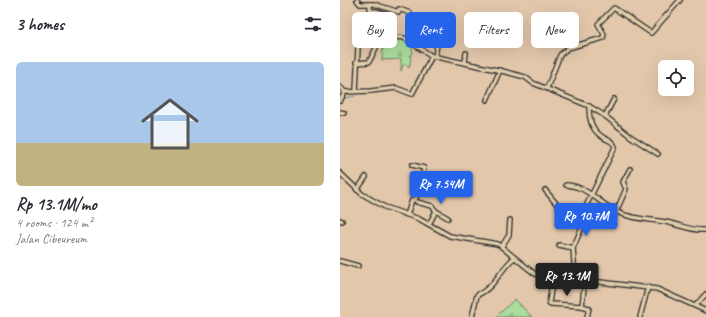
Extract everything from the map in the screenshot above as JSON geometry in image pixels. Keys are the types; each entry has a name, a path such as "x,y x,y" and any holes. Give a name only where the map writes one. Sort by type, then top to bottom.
{"street":[{"path":"357,0 360,4 370,4 399,12 399,10 406,12"},
{"path":"547,88 560,55 568,48 603,38 604,34 598,24 614,8 651,32 680,0"},
{"path":"370,4 370,11 379,12"},
{"path":"356,90 356,62 358,48"},
{"path":"356,62 369,62 376,48"},
{"path":"421,48 433,56 465,62 525,77 589,106 605,116 630,136 658,154"},
{"path":"340,100 345,92 356,90 371,91 396,88 413,93 433,56 435,48"},
{"path":"465,62 466,53"},
{"path":"487,100 500,70"},
{"path":"340,87 345,92"},
{"path":"605,116 614,99"},
{"path":"575,278 573,248 584,223 585,208 615,145 600,136 594,129 590,122 589,106"},
{"path":"340,112 344,114"},
{"path":"407,215 412,200 415,200 420,187 424,168 412,165"},
{"path":"616,212 626,189 623,183 630,169"},
{"path":"340,173 358,190 385,207 429,224 450,236 502,246 533,273 553,277 585,279 648,287 657,289 696,305 706,311"},
{"path":"358,190 366,177"},
{"path":"566,185 575,185 616,212 625,215 672,224 689,230 706,230"},
{"path":"545,190 564,213 568,212"},
{"path":"417,202 432,206 436,211 448,218"},
{"path":"564,207 568,212 584,223"},
{"path":"429,224 436,211"},
{"path":"502,246 509,235 510,220"},
{"path":"559,245 573,248"},
{"path":"472,317 477,295 483,293 490,287 514,258"},
{"path":"340,261 358,266"},
{"path":"553,277 550,304 582,306 589,308 587,317"},
{"path":"582,306 585,279"},
{"path":"640,317 648,287"},
{"path":"696,305 706,294"}],"green space":[{"path":"397,38 405,40 405,48 412,48 413,53 410,56 411,59 409,68 405,64 403,65 401,71 401,59 382,60 383,48 397,48"},
{"path":"515,299 532,317 496,317"}],"waterway":[{"path":"344,96 346,98 355,96"}]}
